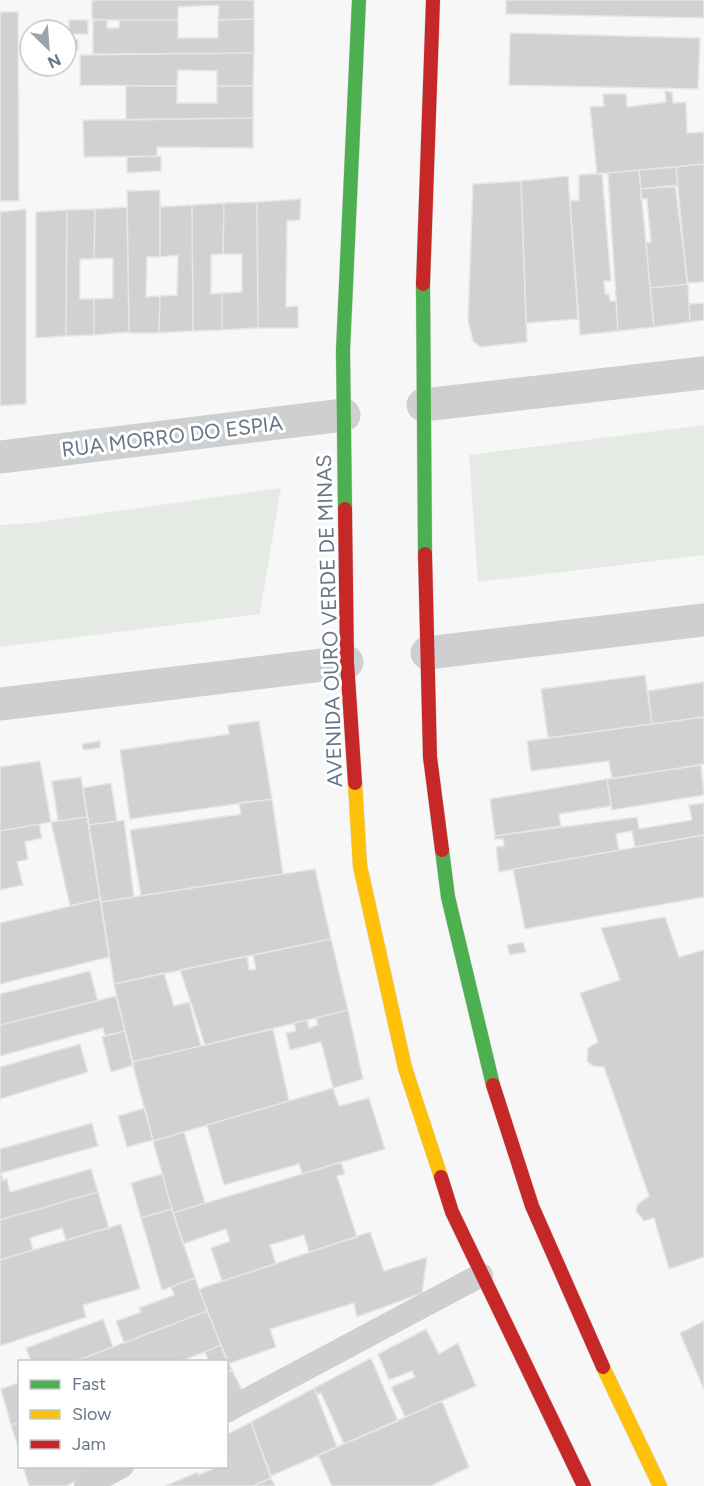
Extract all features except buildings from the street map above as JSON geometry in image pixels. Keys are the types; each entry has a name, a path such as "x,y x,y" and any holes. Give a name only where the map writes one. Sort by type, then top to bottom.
{"street":[{"name":"AVENIDA OURO VERDE DE MINAS","path":"359,0 343,350 347,662 360,866 405,1068 452,1212 584,1486"},
{"path":"433,0 422,324 427,653 430,757 448,897 490,1077 532,1206 621,1407 660,1486"},
{"path":"423,405 704,373"},
{"name":"RUA MORRO DO ESPIA","path":"0,456 344,415"},
{"path":"427,653 704,620"},
{"path":"0,704 347,662"}],"lane":[{"path":"228,1410 481,1275"},
{"path":"86,1486 120,1468"}],"shaded area":[{"path":"704,425 704,555 478,582 469,455"},
{"path":"281,488 260,614 0,647 0,525 31,523"}],"traffic: fast":[{"path":"345,509 343,350 359,0"},
{"path":"423,284 425,554"},
{"path":"442,850 448,897 493,1085"}],"traffic: slow":[{"path":"355,783 360,866 405,1068 441,1177"},
{"path":"603,1367 660,1486"}],"traffic: jam":[{"path":"423,284 433,0"},
{"path":"345,509 347,662 355,783"},
{"path":"425,554 430,757 442,850"},
{"path":"493,1085 532,1206 603,1367"},
{"path":"441,1177 452,1212 584,1486"}]}
